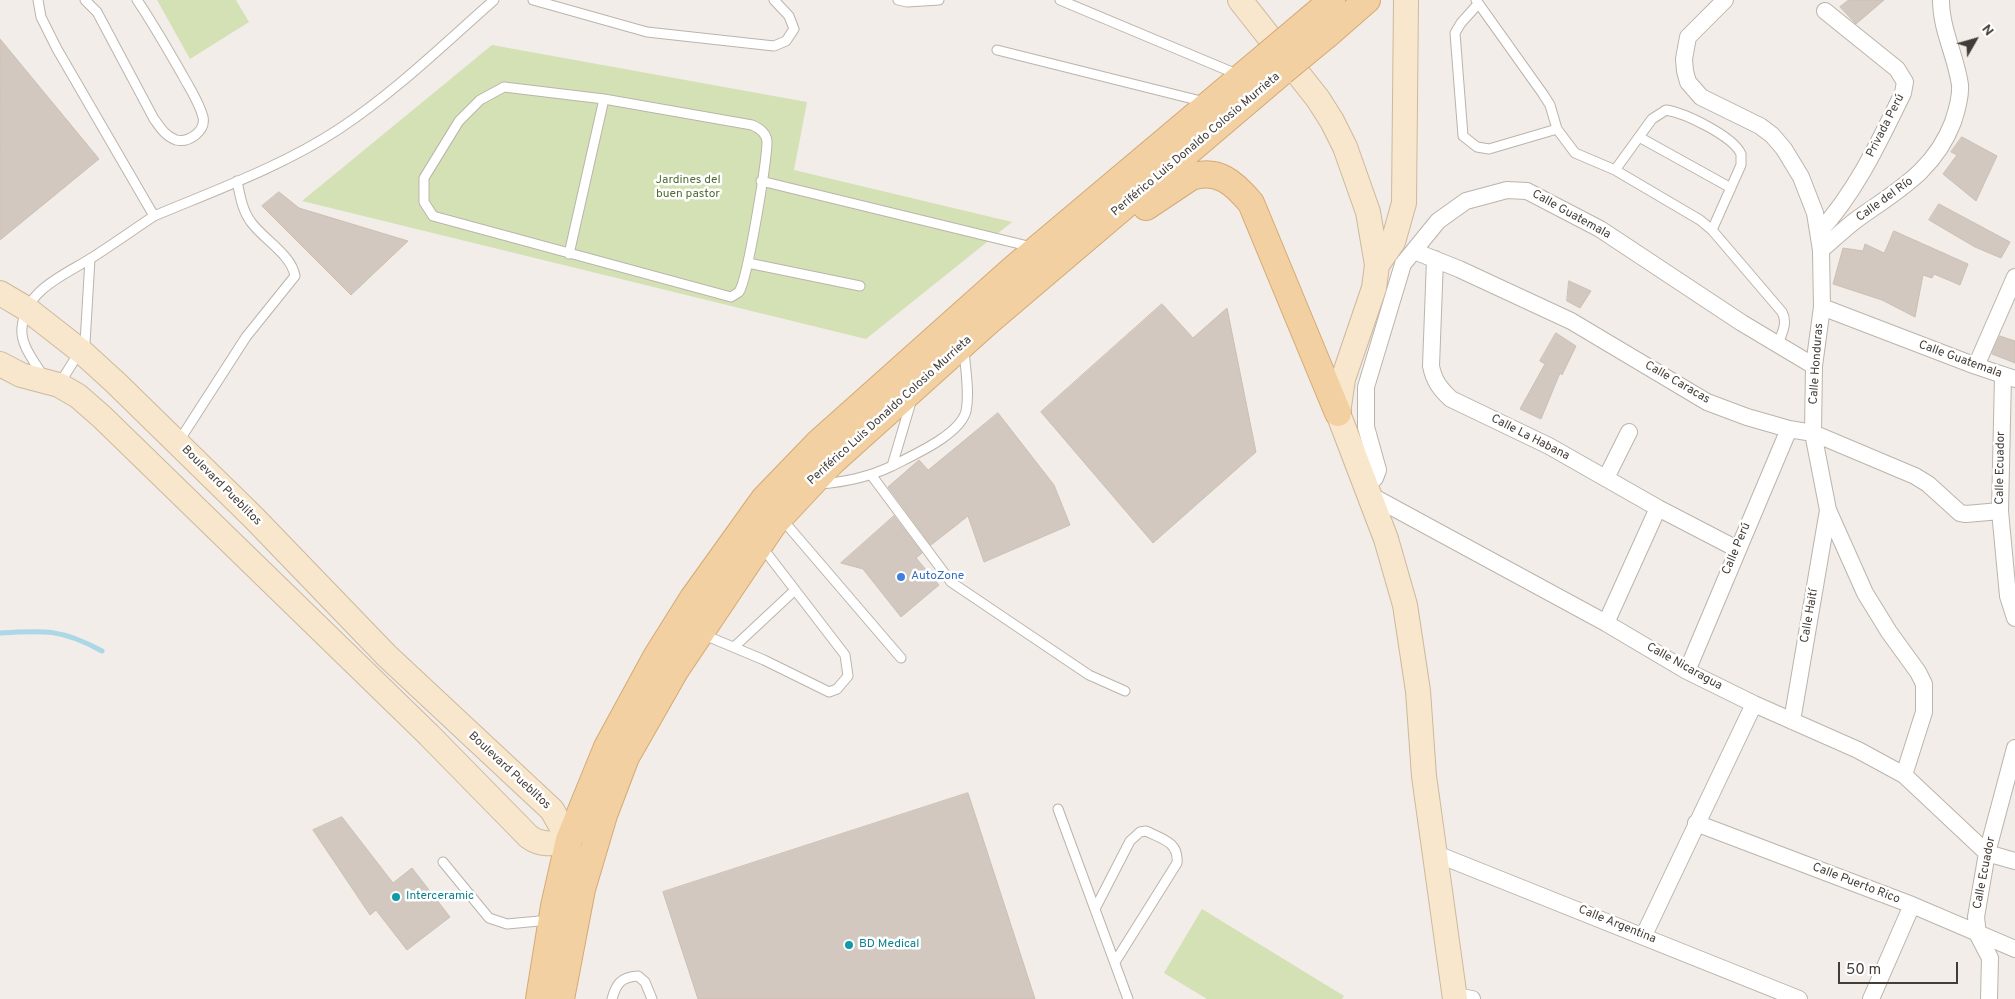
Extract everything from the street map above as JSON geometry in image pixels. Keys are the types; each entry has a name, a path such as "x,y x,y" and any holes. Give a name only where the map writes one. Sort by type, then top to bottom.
{"main road":[{"name":"Periférico Luis Donaldo Colosio Murrieta","path":"1319,26 1332,0"},
{"name":"Periférico Luis Donaldo Colosio Murrieta","path":"800,477 918,385 961,330 1043,276 1223,107 1260,75 1319,26 1367,0"},
{"name":"Periférico Luis Donaldo Colosio Murrieta","path":"561,999 569,840 607,747 772,508 800,477 961,330 1037,249 1223,107"},
{"path":"1043,276 1191,177 1206,174 1230,180 1251,203 1338,412"},
{"name":"Periférico Luis Donaldo Colosio Murrieta","path":"539,999 564,917 582,889 604,815 626,757 675,671 688,629"},
{"path":"582,889 569,840 604,815"}],"street":[{"path":"1239,0 1318,99 1332,121 1345,147 1368,212 1378,265 1374,288 1343,379 1338,412 1386,539 1405,605 1418,691 1424,776 1434,853 1460,998"},
{"path":"1378,265 1393,242 1404,203 1406,0"},
{"name":"Calle Honduras","path":"1725,0 1688,37 1684,58 1688,82 1701,97 1760,126 1778,142 1801,177 1819,232 1822,308 1814,366 1813,433 1828,510 1865,593 1924,684 1924,712 1904,775"},
{"name":"Calle del Río","path":"1821,250 1856,220 1917,176 1934,156 1950,129 1958,108 1960,87 1955,59 1942,19 1940,1"},
{"name":"Privada Perú","path":"1819,232 1836,214 1858,181 1903,93 1905,82 1897,69 1825,11"},
{"name":"Calle Guatemala","path":"1368,490 1378,470 1366,427 1366,387 1403,264 1438,221 1466,202 1507,190 1527,191 1600,230 1814,366"},
{"name":"Calle Caracas","path":"1414,251 1571,321 1707,402 1747,417 1789,429 1813,433 1915,476 1928,484 1960,513 2000,511"},
{"name":"Calle La Habana","path":"1435,259 1431,366 1434,378 1441,390 1451,399 1548,446 1658,508 1737,549"},
{"path":"1976,366 2015,277"},
{"name":"Boulevard Pueblitos","path":"10,302 82,352 178,443 254,518 387,656 546,804 558,818 569,840"},
{"name":"Calle Guatemala","path":"1822,308 2009,378"},
{"path":"0,364 21,375 52,383 78,396 102,417 530,837 540,844 569,840"},
{"name":"Calle Ecuador","path":"2009,378 2000,511 2008,596 2015,618"},
{"name":"Calle Perú","path":"1687,671 1789,429"},
{"path":"1606,478 1628,432"},
{"name":"Calle Nicaragua","path":"1368,490 1606,623 1687,671 1754,704 1858,750 1904,775 1987,853"},
{"path":"1606,623 1658,508"},
{"name":"Calle Haití","path":"1792,721 1828,510"},
{"path":"310,620 320,620 328,613 330,597"},
{"path":"366,675 364,662 366,656 372,653 387,656"},
{"path":"1644,935 1754,704"},
{"name":"Calle Ecuador","path":"1989,999 1990,958 1978,935 1976,918 1987,853 2015,748"},
{"name":"Calle Puerto Rico","path":"1696,823 1912,905 1978,935 2015,949"},
{"name":"Calle Argentina","path":"1434,853 1644,935 1799,999"},
{"path":"1987,853 2015,861"},
{"path":"1872,999 1912,905"}],"lane":[{"path":"38,0 41,17 57,49 154,216"},
{"path":"85,0 101,19 154,119 166,135 177,140 189,140 200,132 204,120 197,103 160,34 137,0"},
{"path":"90,259 87,335 82,352 52,383 23,339 22,328 10,302 42,290 54,280 90,259 154,216 301,152 340,129 391,90 494,0"},
{"path":"533,0 647,32 774,46 786,41 794,30 789,16 774,0"},
{"path":"898,0 907,2 940,0"},
{"path":"1060,0 1260,75"},
{"path":"1556,129 1489,149 1476,147 1463,136 1455,33 1460,23 1477,2 1550,105 1556,129 1562,140 1575,153 1615,170 1700,220 1712,230 1782,312 1785,319 1778,344"},
{"path":"997,50 1223,107"},
{"path":"504,87 524,88 604,99 758,127 766,135 767,141 748,263 742,288 730,297 433,216 424,202 424,178 459,121 490,93 504,87"},
{"path":"569,254 604,99"},
{"path":"1615,170 1639,136 1658,114 1666,110 1680,112 1736,145 1741,154 1741,165 1712,230"},
{"path":"1639,136 1731,188"},
{"path":"178,443 246,337 295,276 289,262 249,220 243,208 237,181"},
{"path":"761,181 1037,249"},
{"path":"748,263 860,286"},
{"path":"800,477 844,482 872,476 947,434 963,419 966,410 961,330"},
{"path":"892,466 906,415 918,385"},
{"path":"872,476 951,582 1089,675 1125,691"},
{"path":"772,508 901,658"},
{"path":"688,629 764,660 829,692 837,689 848,676 845,655 752,535"},
{"path":"734,647 796,590"},
{"path":"1058,809 1128,999"},
{"path":"1095,909 1130,842 1135,836 1146,831 1171,843 1178,853 1177,863 1115,962"},
{"path":"443,862 489,918 496,922 524,923 564,917"},
{"path":"612,999 615,987 619,982 628,976 638,976 645,982 652,999"}],"green space":[{"path":"157,0 236,0 249,22 190,59"},
{"name":"Jardines del buen pastor","path":"492,45 807,102 794,170 1012,222 866,339 302,201"},
{"path":"1202,909 1344,996 1342,999 1207,999 1164,973"}],"building":[{"path":"1849,0 1884,0 1856,24 1840,7"},
{"path":"0,39 99,159 0,240"},
{"path":"1962,137 1997,156 1976,201 1943,174 1957,155 1951,152"},
{"path":"279,192 299,208 408,241 351,295 262,206"},
{"path":"1939,204 2010,242 2001,258 1975,247 1929,220"},
{"path":"1894,231 1968,264 1960,285 1934,274 1932,278 1923,275 1915,317 1882,300 1833,284 1843,248 1863,251 1865,244 1884,253"},
{"path":"1569,281 1591,291 1580,308 1567,301"},
{"path":"1162,304 1193,338 1227,308 1256,452 1153,543 1041,412"},
{"path":"1556,333 1576,346 1562,375 1560,373 1541,419 1520,409 1545,364 1540,361"},
{"path":"2000,336 2015,341 2015,363 1992,354"},
{"path":"998,413 1054,485 1070,525 984,562 968,516 931,545 888,487 919,460 928,470"},
{"name":"AutoZone","path":"894,516 922,553 916,558 939,585 901,617 863,569 841,563"},
{"name":"BD Medical","path":"968,793 1035,999 698,999 663,892"},
{"name":"Interceramic","path":"342,817 393,883 412,868 450,917 407,950 376,910 370,915 313,830"}],"waterway":[{"path":"0,633 29,631 64,635 75,638 102,651"}],"place":[{"name":"AutoZone","path":"901,577"},
{"name":"Interceramic","path":"396,897"},
{"name":"BD Medical","path":"849,945"}]}
